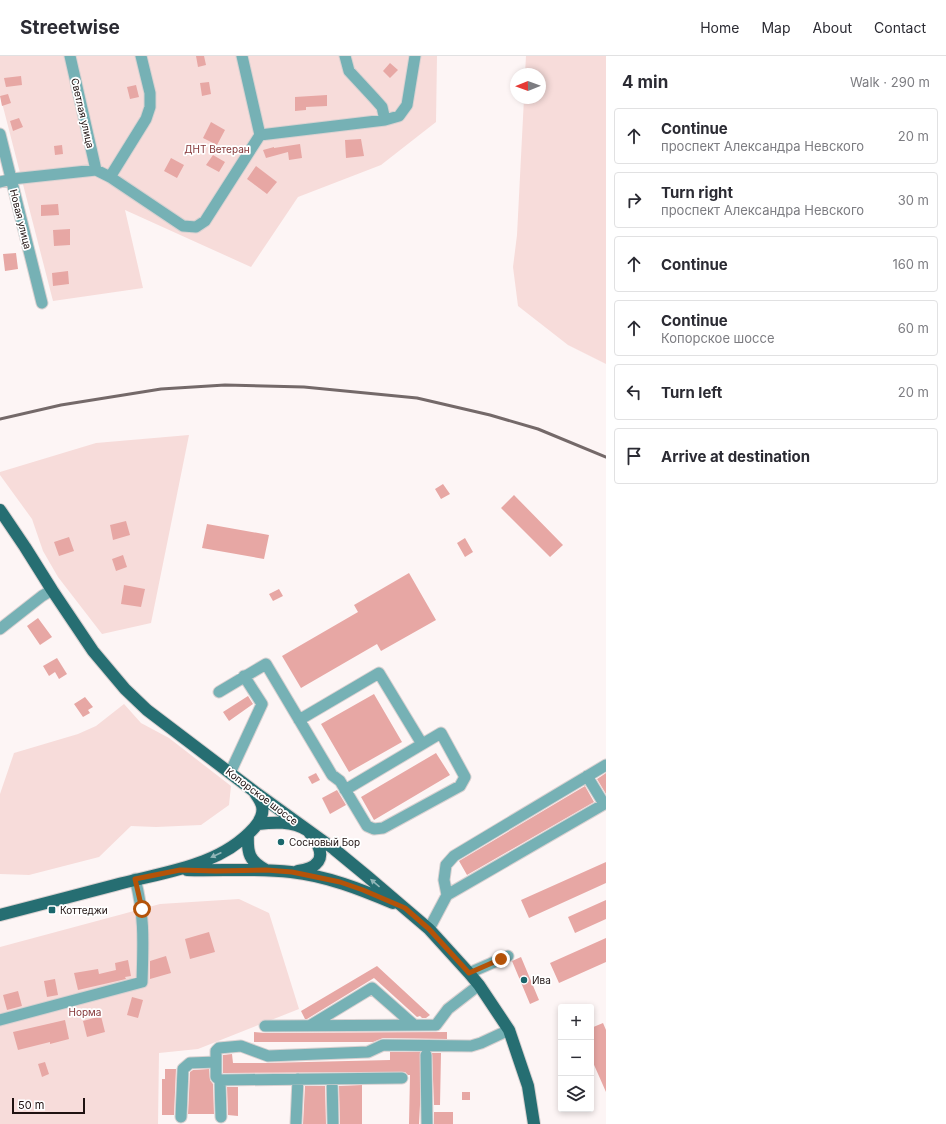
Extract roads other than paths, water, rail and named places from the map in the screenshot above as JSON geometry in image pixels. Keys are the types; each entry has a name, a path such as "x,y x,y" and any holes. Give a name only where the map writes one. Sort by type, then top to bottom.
{"main road":[{"name":"Копорское шоссе","path":"0,510 93,650 125,689 146,710 339,854 429,929 469,973 479,985 509,1030 528,1086 534,1124"},
{"path":"0,915 135,879 180,870 233,847 258,824 262,814 262,804 255,792"},
{"path":"258,824 280,822 308,830 319,846 320,854 318,862 315,866 308,870 292,872"},
{"path":"248,834 248,848 251,858 257,865 266,870"},
{"path":"180,870 266,870 292,872 340,882 405,908"}],"street":[{"name":"Светлая улица","path":"70,56 96,170"},
{"path":"110,177 146,118 150,107 150,93 141,56"},
{"path":"0,182 12,179 96,170 110,177 184,226 196,228 205,221 260,135 242,56"},
{"path":"345,56 349,71 382,108 385,120"},
{"path":"260,135 385,120 399,116 407,105 415,56"},
{"name":"Новая улица","path":"0,134 42,304"},
{"path":"0,629 42,596 52,590"},
{"path":"219,692 266,664 332,776 340,781 345,790 367,826 374,829 383,828 460,786 465,777 441,733 345,790"},
{"path":"299,720 379,673 422,744"},
{"path":"230,773 262,704 244,676"},
{"path":"447,895 444,880 446,865 454,856 606,765"},
{"path":"429,929 447,895 605,803 587,776"},
{"path":"0,1020 142,982 144,937 142,909 135,879"},
{"path":"469,973 508,956"},
{"path":"265,1026 436,1025 448,1009 479,985"},
{"path":"310,1026 372,988 414,1025"},
{"path":"222,1117 220,1080 216,1077 216,1051 219,1048 241,1046 268,1056 368,1052 383,1045 472,1046 509,1030"},
{"path":"426,1055 427,1124"},
{"path":"181,1117 183,1069 190,1063 216,1062"},
{"path":"220,1080 402,1078"},
{"path":"296,1123 298,1079"},
{"path":"332,1079 333,1123"}],"railway":[{"path":"0,419 61,405 161,389 225,385 304,387 417,398 490,415 538,429 606,457"}],"place":[{"name":"Сосновый Бор","path":"281,842"},
{"name":"Коттеджи","path":"52,910"},
{"name":"Ива","path":"524,980"}],"park label":[{"name":"ДНТ Ветеран","path":"217,149"},
{"name":"Норма","path":"85,1012"}]}
